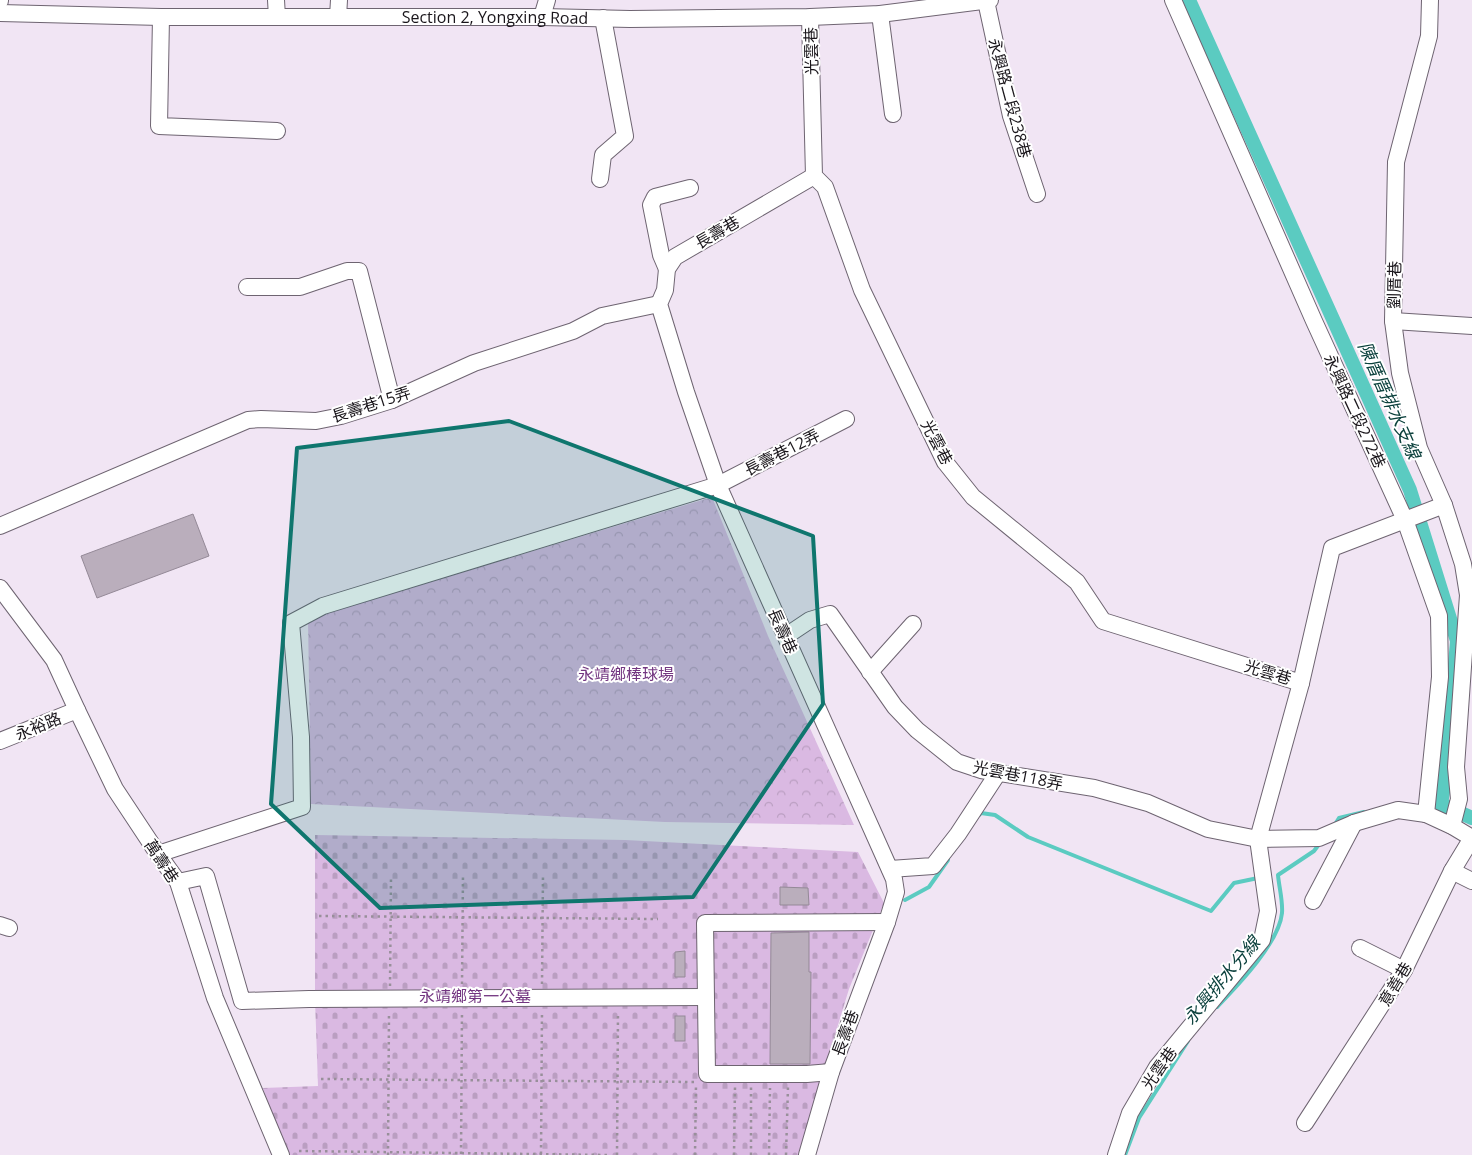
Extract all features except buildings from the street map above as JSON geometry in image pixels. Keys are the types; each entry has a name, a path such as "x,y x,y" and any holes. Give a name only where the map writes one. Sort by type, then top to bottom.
{"street":[{"path":"276,0 276,17"},
{"path":"338,17 339,0"},
{"path":"542,17 547,0"},
{"name":"Section 2, Yongxing Road","path":"0,13 160,17 603,18 876,9 988,0"},
{"name":"永興路二段238巷","path":"988,0 1012,116 1037,194"},
{"name":"永興路二段272巷","path":"1173,0 1314,321 1408,519 1439,616 1440,677 1426,814"},
{"name":"劉厝巷","path":"1430,0 1429,36 1396,162 1393,321 1400,373 1419,448 1437,507 1463,564 1470,595 1456,767 1465,802 1452,826"},
{"path":"876,9 893,114"},
{"name":"光雲巷","path":"801,11 814,176 825,187 862,290 945,462 973,497 1077,582 1103,621 1301,683"},
{"path":"160,17 159,126 277,130"},
{"path":"600,179 603,155 625,136 603,18"},
{"name":"長壽巷","path":"666,269 675,257 814,176"},
{"path":"659,304 665,290 666,269 661,255 651,205 655,197 690,188"},
{"path":"247,287 300,287 347,271 358,271 392,400"},
{"name":"長壽巷","path":"659,304 686,392 718,485 894,879 896,892 887,922 831,1072 807,1155"},
{"name":"長壽巷15弄","path":"0,526 248,420 316,421 341,416 392,400 474,363 573,331 602,316 659,304"},
{"path":"1393,321 1472,326"},
{"name":"長壽巷12弄","path":"158,854 302,807 301,737 291,623 322,606 718,485 846,419"},
{"path":"1408,519 1437,507"},
{"name":"光雲巷","path":"1116,1155 1130,1113 1157,1067 1262,940 1268,911 1258,839 1301,683 1332,548 1408,519"},
{"name":"萬壽巷","path":"0,588 54,660 76,710 116,790 178,882 215,998 281,1155"},
{"name":"光雲巷118弄","path":"786,636 810,620 830,614 895,707 917,730 957,762 981,770 1094,788 1148,803 1208,828 1258,839"},
{"path":"870,672 913,624"},
{"name":"永裕路","path":"0,741 76,710"},
{"path":"890,870 933,866 958,834 998,773"},
{"path":"1258,839 1319,838 1354,823 1398,810 1426,814 1452,826"},
{"path":"1313,901 1354,823"},
{"name":"意善巷","path":"1305,1123 1404,970 1452,872 1472,838 1452,826"},
{"path":"1452,872 1472,881"},
{"path":"178,882 206,876 242,1001 390,998 705,998"},
{"path":"831,1072 735,1074 702,1078 705,923 887,922"},
{"path":"1360,948 1404,970"}],"path":[{"path":"461,1154 463,874"},
{"path":"541,1155 543,874"},
{"path":"388,1154 391,878"},
{"path":"319,916 658,919"},
{"path":"617,1155 618,998"},
{"path":"734,1155 735,1074"},
{"path":"751,1155 752,1074"},
{"path":"769,1155 770,1074"},
{"path":"786,1155 788,1074"},
{"path":"321,1079 542,1081 702,1078 695,1155"},
{"path":"299,1151 388,1154 608,1155"}],"highlighted area":[{"path":"509,421 813,536 823,704 693,897 380,908 271,804 297,448"}],"green space":[{"name":"永靖鄉棒球場","path":"712,497 768,636 854,825 665,822 311,804 308,619"},
{"name":"永靖鄉第一公墓","path":"315,835 625,840 858,852 884,903 849,989 798,1155 290,1155 275,1122 263,1088 318,1086 315,999"}],"waterway":[{"name":"陳厝厝排水支線","path":"1189,0 1410,490 1457,641 1445,780 1441,804 1472,818"},
{"name":"永興排水分線","path":"1430,804 1441,804"},
{"name":"永興排水分線","path":"1334,826 1339,818 1364,812"},
{"path":"979,815 981,813 995,815 1028,837 1211,911 1234,883 1258,878"},
{"name":"永興排水分線","path":"1217,1007 1256,963 1279,925 1282,913 1278,875 1314,851 1320,843"},
{"path":"905,900 929,887 948,860"},
{"name":"永興排水分線","path":"1125,1155 1139,1118 1188,1041"}]}
